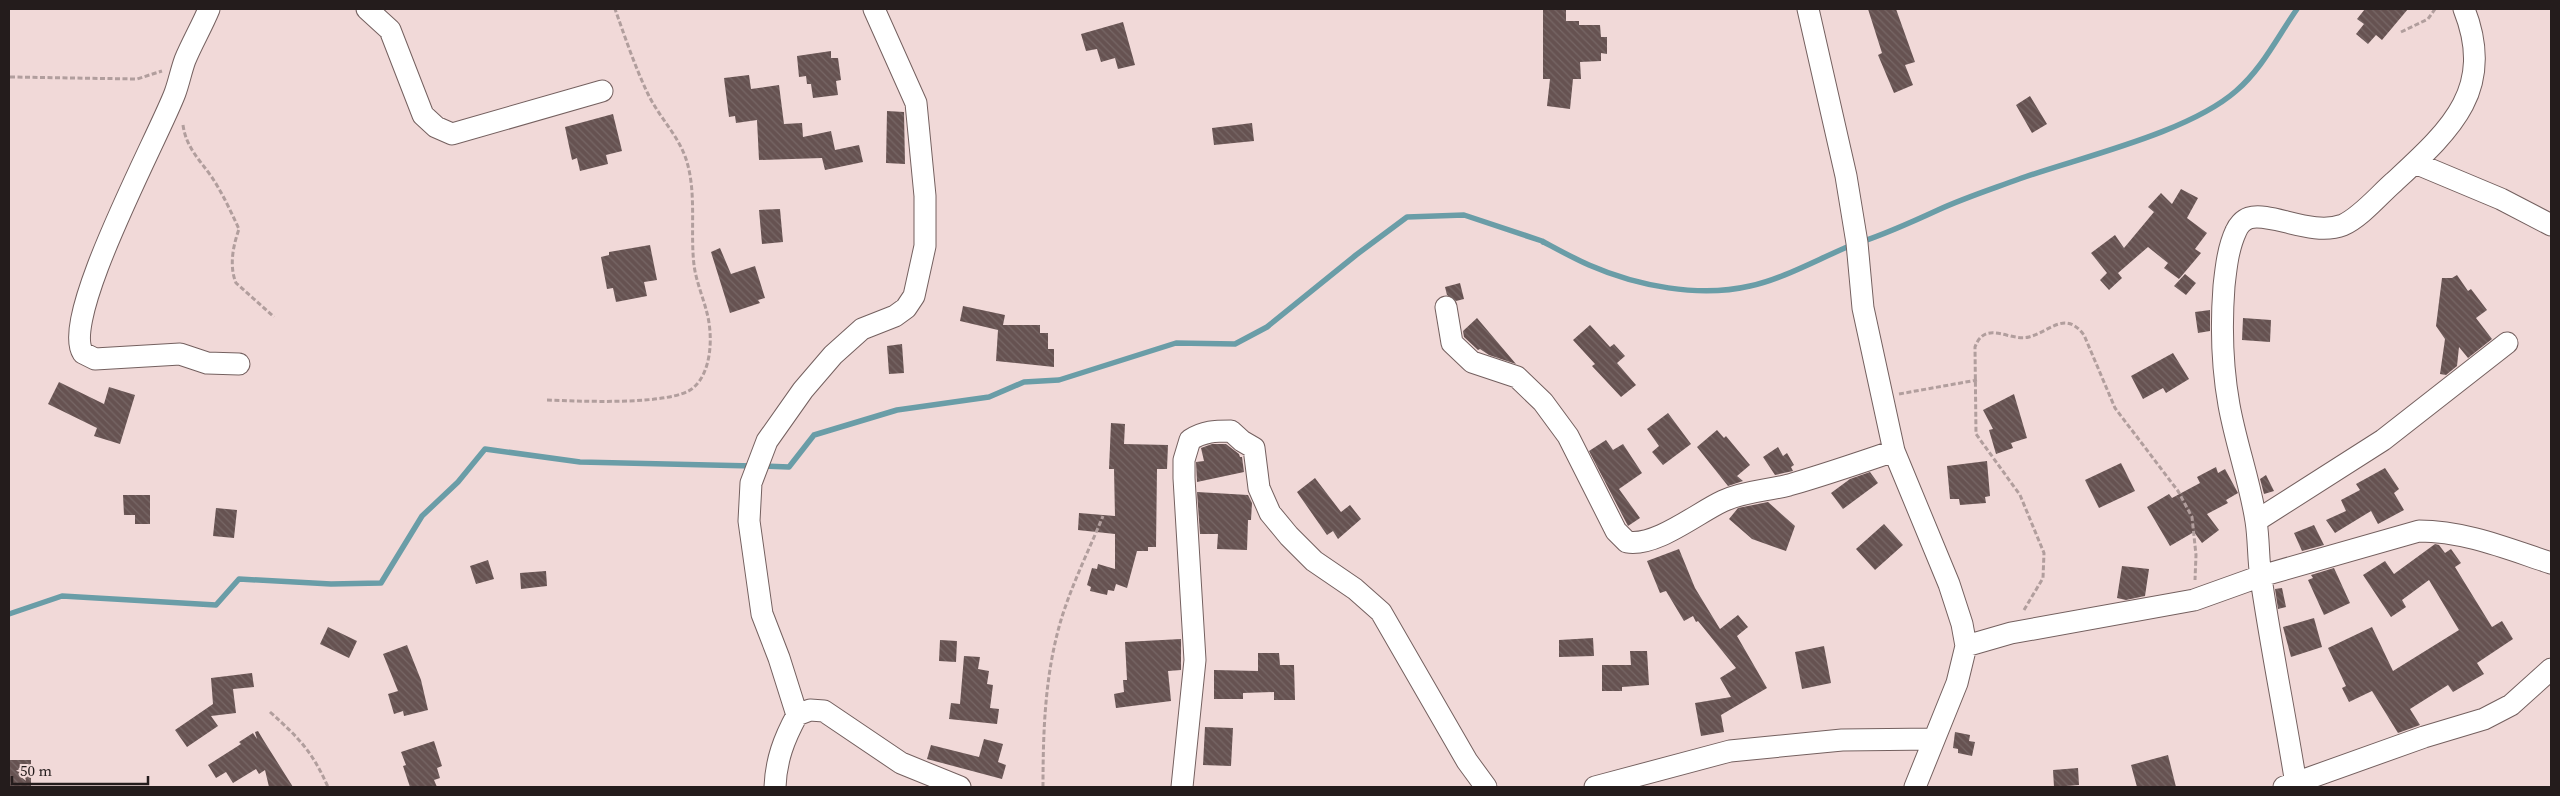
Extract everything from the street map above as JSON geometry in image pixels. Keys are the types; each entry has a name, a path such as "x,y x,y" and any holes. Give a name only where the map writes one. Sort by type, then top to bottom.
{"street":[{"path":"209,9 186,60 175,93 119,213 83,313 78,343 83,353 95,359 180,354 207,363 239,364"},
{"path":"367,9 390,30 423,116 436,128 452,134 602,91"},
{"path":"775,787 778,757 797,715 779,658 762,614 749,521 751,483 767,441 804,390 833,355 862,329 895,316 906,308 914,296 925,246 925,196 916,103 874,9"},
{"path":"1808,9 1846,176 1857,243 1863,308 1881,399 1894,451 1949,584 1962,624 1966,646 1957,683 1915,787"},
{"path":"2464,9 2471,26 2476,50 2476,70 2471,91 2454,118 2415,163 2357,215 2343,225 2324,228 2301,226 2261,217 2249,218 2239,225 2233,236 2225,281 2223,354 2229,405 2256,521 2261,576 2290,786 2424,737 2484,719 2510,705 2551,669"},
{"path":"2415,163 2501,199 2551,225"},
{"path":"1446,307 1452,343 1472,362 1517,378 1543,402 1568,436 1616,531 1626,542 1644,542 1748,491 1773,489 1804,481 1894,451"},
{"path":"2256,521 2383,440 2507,343"},
{"path":"1182,787 1195,660 1187,550 1184,460 1190,440 1202,433 1213,431 1231,431 1242,441 1254,448 1259,488 1270,513 1289,536 1314,561 1355,589 1381,612 1467,762 1486,787"},
{"path":"1966,646 2011,633 2194,600 2261,576 2419,531 2442,531 2473,538 2551,563"},
{"path":"797,715 810,710 824,711 901,763 960,787"},
{"path":"1595,787 1730,751 1842,740 1934,739"}],"path":[{"path":"547,400 610,402 678,395 692,389 701,380 707,366 708,315 694,267 691,189 687,161 679,141 648,94 615,9"},
{"path":"2401,32 2428,19 2435,9"},
{"path":"10,77 137,79 155,74 186,60"},
{"path":"175,93 182,106 186,141 212,177 239,229 233,248 233,276 236,283 274,317"},
{"path":"2011,633 2042,578 2044,553 2020,495 1976,434 1976,347 1983,335 1989,332 2015,338 2030,336 2057,323 2073,324 2084,335 2114,408 2178,491 2192,517 2196,555 2194,600"},
{"path":"1881,399 1977,380"},
{"path":"1043,787 1043,727 1050,664 1062,618 1103,516"},
{"path":"270,712 304,743 318,763 328,787"}],"building":[{"path":"1543,9 1566,9 1566,21 1579,21 1579,25 1600,25 1601,37 1607,37 1607,54 1601,53 1601,61 1580,62 1581,79 1573,79 1570,109 1547,106 1550,79 1543,79"},
{"path":"1868,9 1896,9 1915,62 1905,65 1913,85 1894,93 1878,55 1882,53"},
{"path":"2365,9 2408,9 2382,40 2376,35 2368,44 2356,34 2364,24 2357,19"},
{"path":"1123,22 1135,65 1118,69 1115,58 1101,62 1097,49 1086,51 1081,34"},
{"path":"831,51 831,58 838,58 841,80 836,81 838,95 813,98 811,84 807,84 806,76 799,77 797,56"},
{"path":"749,75 751,89 779,85 784,124 802,123 803,137 831,131 835,150 859,145 863,162 825,170 822,158 759,160 757,120 736,123 735,116 729,117 724,78"},
{"path":"2030,96 2047,124 2032,133 2016,105"},
{"path":"887,111 904,112 905,164 886,163"},
{"path":"613,114 622,151 606,155 608,164 580,171 577,158 572,160 565,127"},
{"path":"1252,123 1254,141 1214,145 1212,128"},
{"path":"2181,189 2198,198 2187,218 2207,233 2195,249 2201,253 2179,279 2164,268 2168,263 2148,247 2118,273 2122,278 2109,290 2100,280 2107,273 2091,253 2115,235 2124,248 2154,212 2148,207 2161,193 2172,204"},
{"path":"780,209 783,242 762,244 759,210"},
{"path":"650,245 657,280 644,282 647,296 616,302 613,288 607,289 601,257 609,255 609,252"},
{"path":"720,248 731,274 755,266 765,298 758,300 760,303 730,313 711,252"},
{"path":"2185,274 2196,283 2186,295 2174,286"},
{"path":"2457,275 2468,291 2471,289 2487,310 2476,318 2492,339 2468,358 2459,347 2457,366 2446,375 2440,374 2445,339 2436,326 2442,278 2452,278"},
{"path":"1460,283 1464,299 1456,301 1447,295 1445,287"},
{"path":"963,306 1005,315 1003,325 1040,325 1040,333 1048,333 1048,349 1054,349 1054,367 996,361 998,330 960,321"},
{"path":"2210,310 2210,331 2198,333 2195,312"},
{"path":"1477,318 1516,364 1489,355 1480,349 1478,350 1464,337 1463,331"},
{"path":"2243,318 2271,320 2270,342 2242,340"},
{"path":"1590,325 1610,347 1614,344 1625,356 1617,363 1636,385 1621,397 1592,366 1595,364 1573,340"},
{"path":"902,344 904,373 889,374 887,346"},
{"path":"2173,353 2189,379 2166,393 2163,388 2143,399 2131,376"},
{"path":"59,382 104,404 109,387 135,395 120,444 94,436 97,428 48,404"},
{"path":"2014,394 2027,438 2011,443 2013,448 1996,454 1989,430 1993,429 1983,410"},
{"path":"1668,413 1691,444 1663,465 1652,452 1659,446 1647,429"},
{"path":"1111,423 1125,424 1124,444 1168,445 1167,469 1157,469 1156,547 1148,547 1148,551 1137,551 1127,588 1116,584 1114,591 1108,590 1107,595 1090,591 1091,587 1087,585 1092,568 1097,569 1098,564 1115,569 1115,534 1078,530 1079,513 1115,516 1114,469 1109,469"},
{"path":"1717,430 1724,438 1726,436 1750,465 1737,476 1743,481 1728,486 1697,447"},
{"path":"1606,440 1613,450 1623,444 1642,473 1619,489 1640,518 1628,526 1589,451"},
{"path":"1212,444 1226,444 1239,454 1242,457 1244,472 1197,482 1196,462 1204,461 1201,448"},
{"path":"1778,447 1783,456 1787,453 1794,465 1791,467 1793,471 1775,475 1763,457"},
{"path":"1987,461 1990,496 1985,497 1986,503 1960,505 1959,499 1950,499 1947,466"},
{"path":"2121,463 2135,491 2099,508 2085,480"},
{"path":"2216,467 2218,473 2225,469 2238,493 2226,500 2228,503 2207,514 2219,530 2202,543 2194,532 2170,546 2147,507 2169,494 2172,498 2200,483 2197,477"},
{"path":"2385,468 2399,489 2394,493 2404,510 2378,524 2371,511 2335,533 2326,520 2346,511 2341,500 2360,490 2356,484"},
{"path":"1870,472 1878,483 1843,509 1831,493 1850,479"},
{"path":"2266,475 2274,491 2264,494 2260,479"},
{"path":"1315,478 1341,512 1350,505 1361,519 1338,539 1333,531 1327,535 1297,492"},
{"path":"1197,492 1248,495 1252,503 1251,520 1248,520 1247,550 1217,549 1218,534 1200,534"},
{"path":"123,495 150,495 150,524 135,524 135,515 124,515"},
{"path":"1768,502 1795,526 1786,551 1752,539 1729,519 1738,508"},
{"path":"216,508 237,510 234,538 213,536"},
{"path":"1884,524 1903,545 1875,570 1856,549"},
{"path":"2314,525 2324,545 2302,551 2294,533"},
{"path":"2435,544 2439,545 2445,553 2451,549 2461,563 2455,567 2492,627 2502,621 2513,639 2477,663 2484,674 2453,692 2448,685 2410,709 2420,725 2398,733 2372,691 2349,702 2342,688 2346,686 2328,648 2372,627 2393,671 2459,630 2429,580 2402,600 2406,607 2391,617 2363,575 2385,561 2394,574"},
{"path":"1679,549 1695,588 1720,629 1738,615 1748,627 1737,636 1767,688 1721,715 1724,732 1701,736 1695,703 1731,697 1720,678 1736,668 1698,621 1696,622 1693,616 1684,621 1666,591 1660,593 1647,561"},
{"path":"488,560 494,579 476,584 470,566"},
{"path":"2122,566 2149,569 2145,596 2126,600 2117,598"},
{"path":"2334,568 2350,603 2324,615 2308,580 2313,578 2311,575"},
{"path":"546,571 547,586 521,589 520,573"},
{"path":"2282,588 2286,607 2278,609 2275,589"},
{"path":"2314,618 2322,647 2291,657 2283,627"},
{"path":"328,627 357,641 349,658 320,644"},
{"path":"1593,638 1594,656 1559,657 1559,640"},
{"path":"1181,639 1181,670 1168,671 1171,701 1116,708 1114,694 1124,692 1123,680 1127,680 1125,642"},
{"path":"940,640 957,641 956,662 939,661"},
{"path":"407,645 421,680 428,710 404,716 403,711 394,714 388,694 398,691 383,654"},
{"path":"1824,646 1831,683 1802,689 1795,652"},
{"path":"1630,651 1647,651 1649,685 1622,687 1622,691 1602,691 1602,665 1631,665"},
{"path":"1258,653 1279,653 1280,665 1294,665 1295,700 1274,700 1274,692 1243,693 1243,699 1214,699 1214,670 1258,671"},
{"path":"964,656 980,657 978,669 989,671 987,684 993,685 990,708 999,709 997,724 949,719 951,703 960,704"},
{"path":"252,673 254,687 233,689 236,713 211,716 218,726 187,747 175,730 213,704 211,678"},
{"path":"1205,727 1233,728 1231,766 1203,765"},
{"path":"258,731 293,787 269,787 265,770 259,774 256,769 233,783 226,772 216,778 208,765 241,744 239,742 253,733 257,739 255,732"},
{"path":"1955,732 1970,735 1969,741 1975,742 1972,756 1958,753 1958,749 1953,748"},
{"path":"984,739 1003,744 998,762 1006,765 1002,779 927,759 931,745 979,757"},
{"path":"434,741 442,766 437,768 440,778 434,780 437,787 410,787 403,766 406,765 401,752"},
{"path":"2168,755 2176,787 2137,787 2131,765"},
{"path":"9,760 31,760 31,787 9,787"},
{"path":"2078,768 2079,785 2054,787 2053,770"}],"waterway":[{"path":"1861,242 1978,194 2163,132 2191,119 2215,106 2236,91 2254,73 2297,9"},
{"path":"763,466 789,467 814,435 897,410 989,397 1024,382 1059,380 1176,343 1235,344 1267,327 1356,255 1407,217 1464,215 1542,241"},
{"path":"1543,242 1589,265 1627,279 1668,288 1710,291 1763,283 1852,245"},
{"path":"9,614 62,596 216,605 239,579 331,584 381,583 422,516 458,482 485,449 580,462 753,466"}]}
